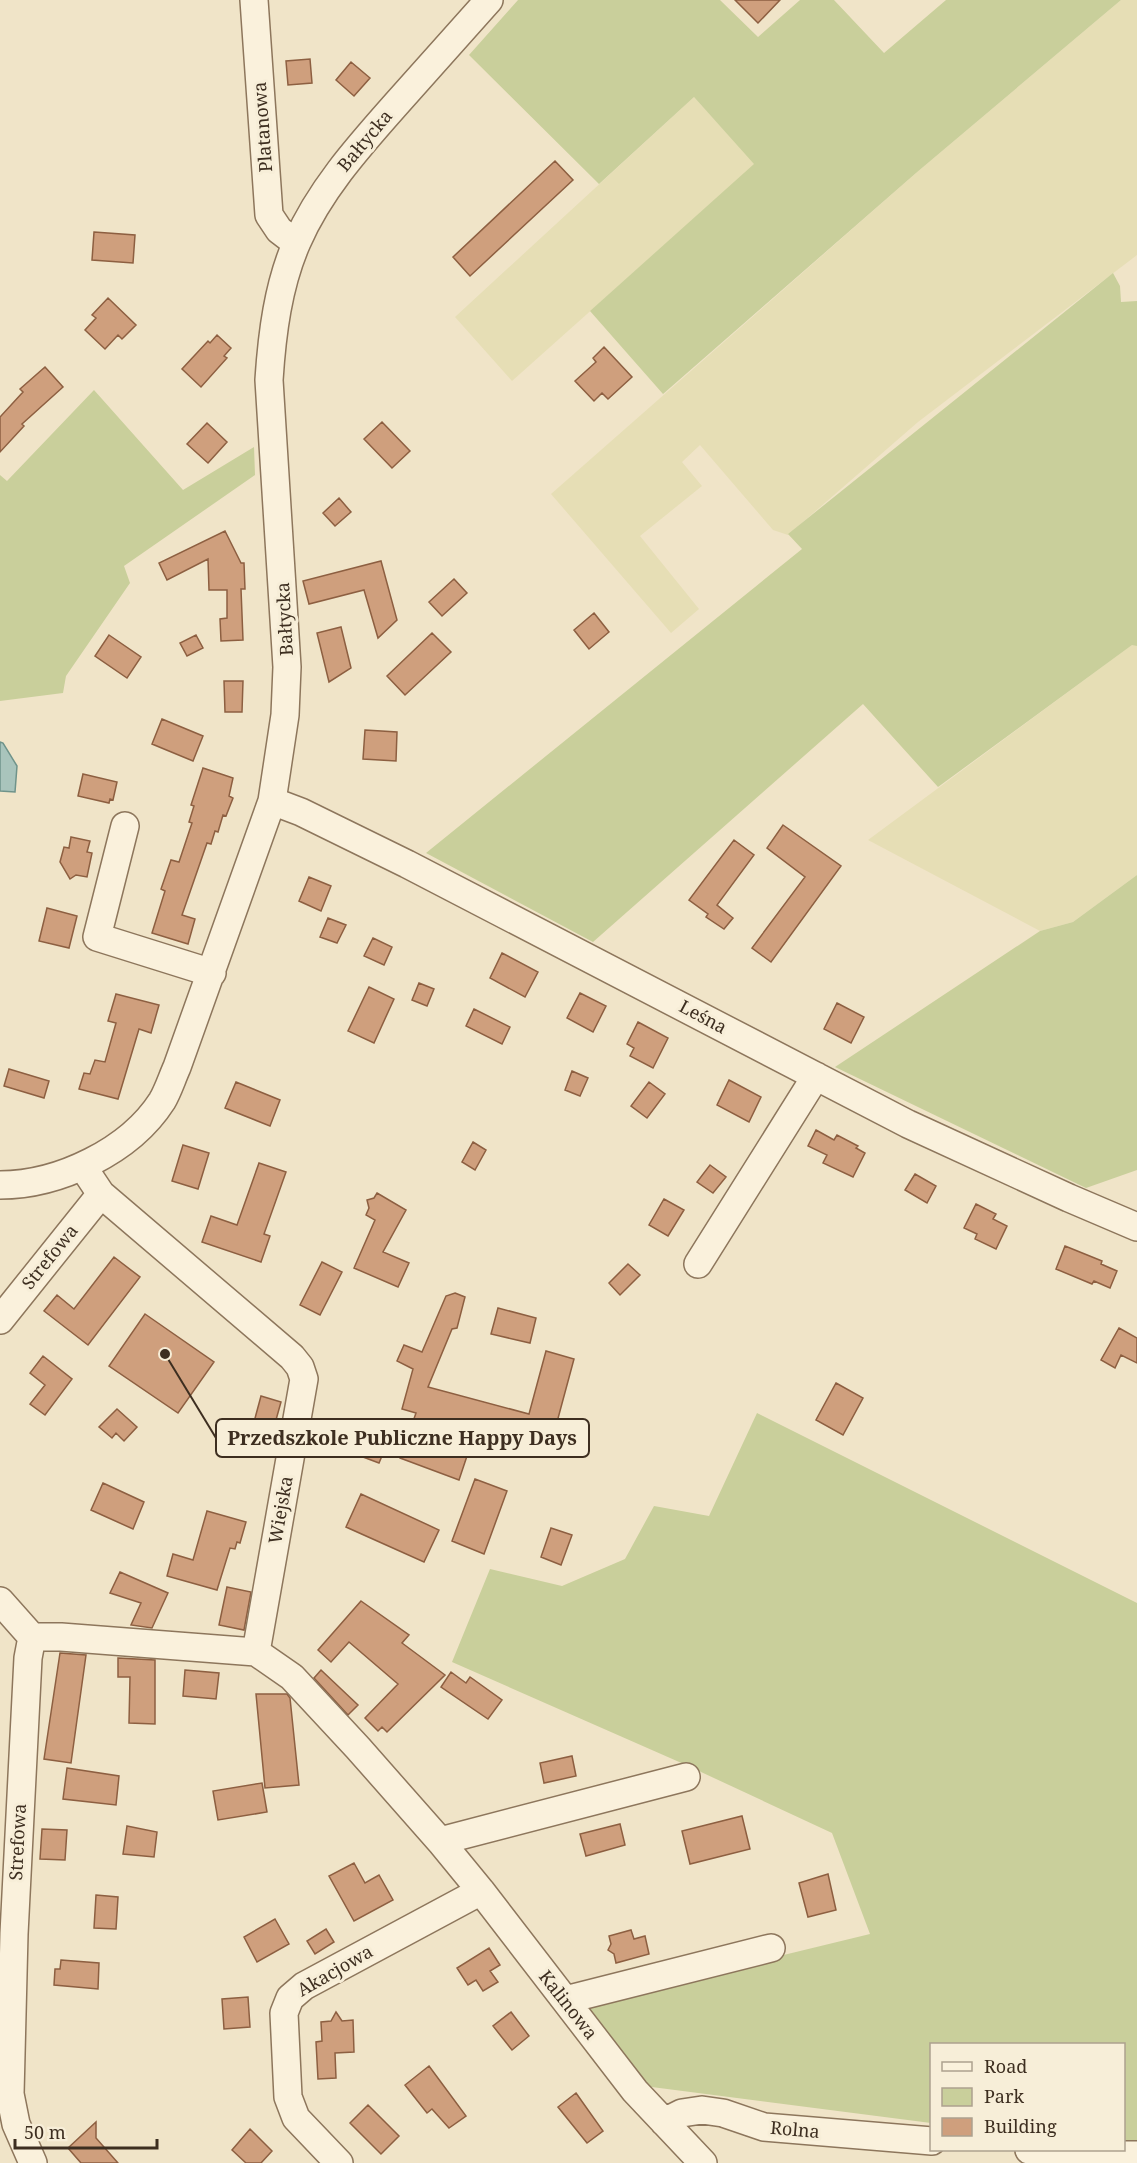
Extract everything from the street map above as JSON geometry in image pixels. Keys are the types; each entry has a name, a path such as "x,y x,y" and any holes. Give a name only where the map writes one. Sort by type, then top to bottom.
{"street":[{"name":"Platanowa","path":"254,0 269,215 279,230 296,243"},
{"name":"Bałtycka","path":"0,1185 53,1178 83,1167 114,1147 138,1128 162,1101 177,1067 272,801 285,715 287,667 269,380 277,308 296,243 310,215 358,147 489,0"},
{"name":"Leśna","path":"272,801 301,812 407,864 956,1146 1137,1227"},
{"path":"125,826 97,936 212,973"},
{"path":"698,1264 816,1076"},
{"name":"Wiejska","path":"83,1167 101,1194 292,1357 304,1379 256,1652"},
{"name":"Strefowa","path":"0,1320 101,1194"},
{"path":"0,1601 32,1637 61,1637 256,1652"},
{"name":"Strefowa","path":"32,1637 28,1669 14,1934 10,2094 16,2124 33,2163"},
{"name":"Kalinowa","path":"256,1652 291,1677 358,1748 440,1841 635,2091 703,2163"},
{"path":"440,1841 686,1777"},
{"name":"Akacjowa","path":"339,2163 296,2118 288,2097 284,2013 290,1998 304,1986 481,1891"},
{"path":"565,2000 771,1948"},
{"name":"Rolna","path":"664,2122 682,2113 702,2109 723,2113 764,2127 930,2142"},
{"path":"1046,2151 1137,2155"}],"shaded area":[{"path":"1121,0 1137,0 1137,255 918,422 788,535 773,530 700,445 682,462 702,486 640,536 699,609 671,633 551,494 916,173"},
{"path":"694,97 755,164 512,381 455,317"},
{"path":"1133,644 1137,646 1137,875 1073,922 1040,931 868,840"}],"green space":[{"path":"518,0 720,0 758,37 800,0 834,0 884,53 946,0 1121,0 916,173 663,394 590,311 754,164 694,97 599,184 469,55"},
{"path":"1113,273 1120,286 1121,302 1137,301 1137,646 1132,645 938,787 863,704 593,942 426,853 802,549 788,534"},
{"path":"94,390 183,490 254,447 255,475 124,566 130,583 66,676 63,693 0,701 0,475 7,481"},
{"path":"1137,875 1137,1170 1086,1188 835,1067 1040,931 1073,922"},
{"path":"757,1413 1137,1603 1137,2144 1125,2145 1125,2043 930,2043 930,2123 644,2086 583,2004 870,1934 832,1833 686,1765 452,1662 490,1569 562,1586 625,1559 654,1506 709,1516"}],"water":[{"path":"0,742 3,743 17,766 15,792 0,791"}],"building":[{"path":"735,0 780,0 758,23"},
{"path":"310,59 312,83 288,85 286,61"},
{"path":"351,62 370,78 354,96 336,80"},
{"path":"555,161 573,180 470,276 453,257"},
{"path":"94,232 135,235 133,263 92,260"},
{"path":"108,298 136,325 122,339 118,335 105,349 85,330 96,318 92,315"},
{"path":"217,335 231,348 224,356 227,358 201,387 182,369 208,341 210,343"},
{"path":"604,347 632,377 608,399 602,393 594,401 575,381 596,362 593,358"},
{"path":"45,367 63,387 22,424 24,426 0,452 0,417 23,392 20,389"},
{"path":"382,422 410,451 392,468 364,439"},
{"path":"207,423 227,442 208,463 187,444"},
{"path":"339,498 351,512 335,526 323,513"},
{"path":"225,531 241,563 244,563 245,589 241,589 243,640 221,641 220,619 227,618 227,590 209,590 208,559 167,580 159,563"},
{"path":"381,561 397,620 378,638 364,590 309,604 303,581"},
{"path":"454,579 467,593 442,616 429,602"},
{"path":"594,613 609,632 589,649 574,630"},
{"path":"341,627 351,668 329,682 317,633"},
{"path":"432,633 451,652 405,695 387,676"},
{"path":"109,635 141,657 127,678 95,656"},
{"path":"196,635 203,648 187,656 180,643"},
{"path":"224,681 243,681 242,712 225,712"},
{"path":"162,719 203,736 193,761 152,744"},
{"path":"365,730 397,732 396,761 363,759"},
{"path":"203,768 233,778 229,796 233,798 226,816 223,815 218,832 215,831 211,844 207,843 182,915 195,919 188,944 152,933 165,891 161,889 171,860 179,862 192,823 189,822 194,806 191,805"},
{"path":"83,774 117,782 113,800 110,799 109,803 78,796"},
{"path":"783,825 841,866 771,962 752,948 805,877 767,848"},
{"path":"71,837 90,841 87,852 92,853 87,877 76,875 70,879 60,862 64,847 69,848"},
{"path":"734,840 754,855 717,905 733,918 724,929 706,917 708,914 689,900"},
{"path":"309,877 331,886 321,911 299,901"},
{"path":"47,908 77,916 69,948 39,941"},
{"path":"328,918 346,925 337,943 320,937"},
{"path":"373,938 392,947 384,965 364,956"},
{"path":"502,953 538,972 525,997 490,978"},
{"path":"419,983 434,989 427,1006 412,1000"},
{"path":"369,987 394,999 374,1043 348,1031"},
{"path":"580,993 606,1006 593,1032 567,1018"},
{"path":"116,994 159,1005 151,1033 139,1029 118,1099 79,1089 84,1073 90,1074 95,1060 105,1062 116,1023 108,1021"},
{"path":"837,1003 864,1017 851,1043 824,1029"},
{"path":"474,1009 510,1027 502,1044 466,1026"},
{"path":"638,1022 668,1038 653,1068 630,1056 634,1048 627,1044"},
{"path":"9,1069 49,1081 44,1098 4,1086"},
{"path":"572,1071 588,1078 580,1096 565,1090"},
{"path":"729,1080 761,1097 749,1122 717,1105"},
{"path":"236,1082 280,1100 270,1126 225,1108"},
{"path":"649,1082 665,1094 647,1118 631,1106"},
{"path":"816,1130 834,1140 837,1135 858,1146 856,1148 865,1153 853,1177 823,1163 827,1155 808,1146"},
{"path":"473,1142 486,1150 475,1170 462,1162"},
{"path":"183,1145 209,1153 198,1189 172,1181"},
{"path":"259,1163 286,1172 264,1234 270,1236 261,1262 202,1242 211,1216 237,1225"},
{"path":"710,1165 726,1177 713,1193 697,1182"},
{"path":"915,1174 936,1186 927,1203 905,1190"},
{"path":"377,1193 406,1210 383,1252 409,1263 398,1287 354,1268 375,1220 366,1215 369,1208 367,1200 374,1198"},
{"path":"664,1199 684,1210 668,1236 649,1225"},
{"path":"976,1204 996,1214 993,1219 1007,1226 996,1249 975,1239 977,1234 964,1228"},
{"path":"1065,1246 1102,1261 1101,1264 1117,1271 1110,1288 1094,1281 1092,1284 1056,1269"},
{"path":"114,1257 140,1277 88,1345 44,1311 57,1295 74,1309"},
{"path":"322,1262 342,1272 320,1315 300,1305"},
{"path":"628,1264 640,1275 620,1295 609,1283"},
{"path":"455,1293 465,1297 457,1328 452,1329 428,1387 529,1414 546,1351 574,1359 550,1448 476,1429 459,1480 400,1458 416,1413 402,1409 413,1369 397,1361 404,1345 422,1352 446,1296"},
{"path":"498,1308 536,1318 530,1343 491,1334"},
{"path":"145,1314 214,1362 178,1413 109,1366"},
{"path":"1119,1328 1137,1338 1137,1363 1121,1355 1115,1368 1101,1360"},
{"path":"43,1356 72,1379 45,1415 30,1404 45,1385 30,1373"},
{"path":"836,1383 863,1398 843,1435 816,1420"},
{"path":"261,1396 281,1402 274,1427 254,1422"},
{"path":"117,1409 137,1427 124,1441 116,1433 112,1438 99,1427"},
{"path":"363,1435 387,1444 379,1463 355,1454"},
{"path":"475,1479 507,1491 484,1554 452,1541"},
{"path":"103,1483 144,1502 133,1529 91,1510"},
{"path":"361,1494 439,1530 424,1562 346,1527"},
{"path":"207,1511 246,1522 240,1543 237,1542 235,1549 230,1548 217,1590 167,1576 173,1554 193,1560"},
{"path":"551,1528 572,1535 561,1565 541,1557"},
{"path":"120,1572 168,1593 152,1628 131,1625 141,1603 110,1593"},
{"path":"227,1587 251,1592 244,1630 219,1625"},
{"path":"361,1601 409,1635 402,1643 445,1675 387,1732 382,1727 378,1731 365,1718 398,1684 349,1642 331,1662 318,1650"},
{"path":"60,1653 86,1655 71,1763 44,1759"},
{"path":"118,1658 155,1660 155,1724 129,1723 130,1677 118,1677"},
{"path":"185,1670 219,1673 216,1699 183,1696"},
{"path":"321,1670 358,1705 348,1715 314,1678"},
{"path":"451,1672 466,1683 470,1677 502,1700 488,1719 441,1687"},
{"path":"256,1694 287,1694 290,1698 299,1785 265,1788"},
{"path":"572,1756 576,1776 544,1783 540,1763"},
{"path":"67,1768 119,1776 116,1805 63,1799"},
{"path":"262,1783 267,1812 218,1820 213,1791"},
{"path":"742,1816 750,1849 690,1864 682,1831"},
{"path":"620,1824 625,1845 586,1856 580,1834"},
{"path":"127,1826 157,1832 154,1857 123,1854"},
{"path":"42,1829 67,1830 65,1860 40,1859"},
{"path":"354,1863 365,1883 379,1875 393,1900 354,1921 329,1876"},
{"path":"828,1874 836,1910 808,1917 799,1883"},
{"path":"96,1895 118,1897 116,1929 94,1928"},
{"path":"275,1919 289,1944 257,1962 244,1937"},
{"path":"326,1929 334,1942 315,1954 307,1941"},
{"path":"631,1930 634,1939 645,1936 649,1954 616,1963 614,1954 608,1950 611,1944 609,1936"},
{"path":"489,1948 500,1965 490,1971 498,1982 483,1991 476,1980 468,1985 457,1968"},
{"path":"61,1960 99,1963 98,1989 54,1985 55,1969 60,1969"},
{"path":"248,1997 250,2027 224,2029 222,1999"},
{"path":"336,2012 342,2021 353,2020 354,2052 335,2053 336,2078 318,2079 316,2042 322,2041 321,2022 331,2021"},
{"path":"511,2012 529,2036 512,2050 493,2026"},
{"path":"429,2066 466,2116 449,2128 432,2109 427,2113 405,2085"},
{"path":"576,2093 603,2131 587,2143 558,2107"},
{"path":"368,2105 399,2136 381,2154 350,2123"},
{"path":"96,2122 96,2138 118,2163 81,2163 68,2148"},
{"path":"250,2129 272,2151 261,2163 246,2163 232,2150"}],"place":[{"name":"Przedszkole Publiczne Happy Days","path":"165,1354"}]}
